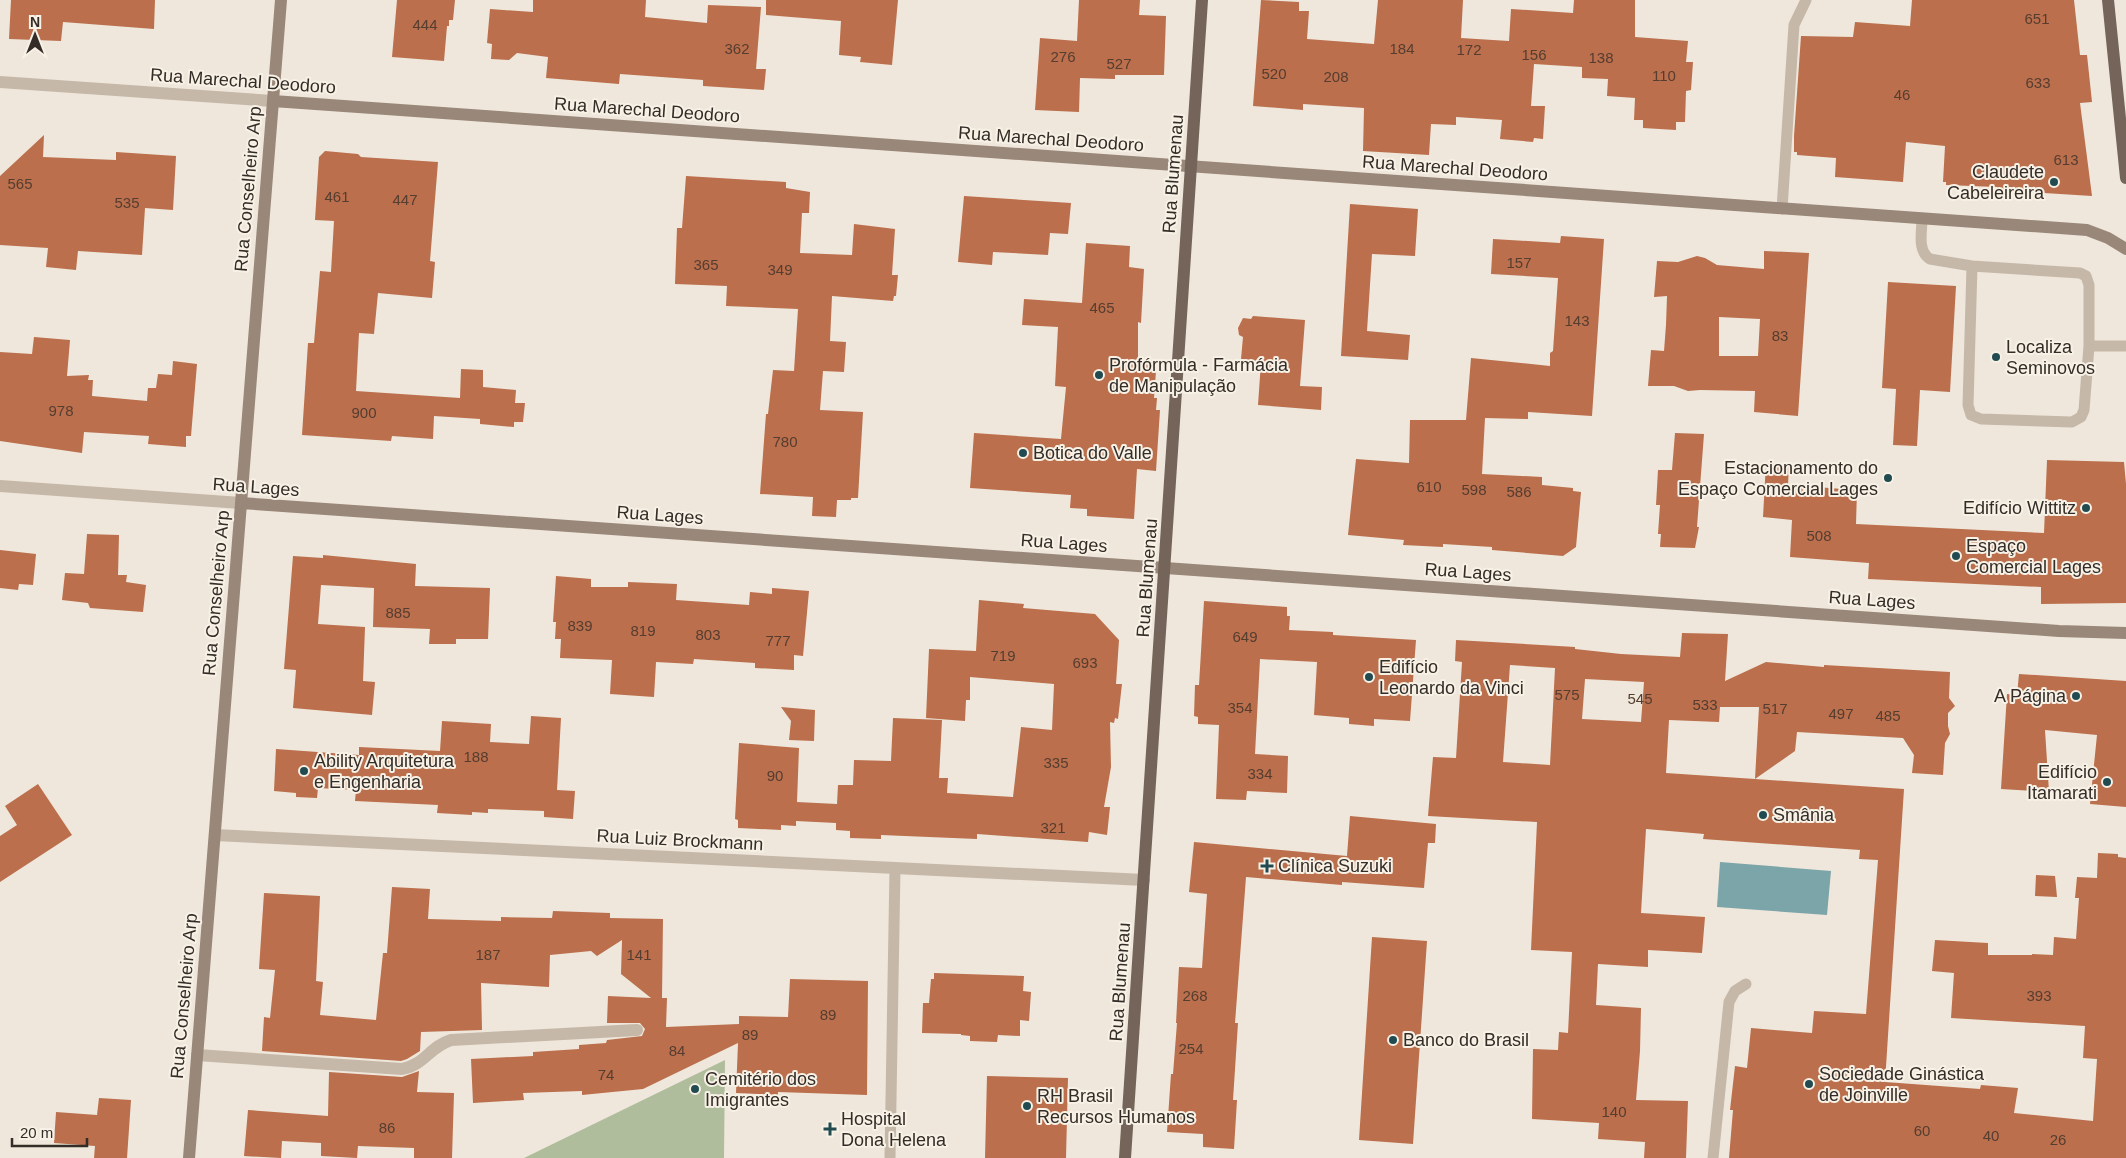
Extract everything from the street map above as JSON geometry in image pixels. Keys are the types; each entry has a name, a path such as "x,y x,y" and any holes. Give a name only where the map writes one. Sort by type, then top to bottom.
{"main road":[{"name":"Rua Conselheiro Arp","path":"189,1158 281,0"},
{"name":"Rua Blumenau","path":"1125,1158 1202,0"},
{"path":"2108,0 2126,178"},
{"name":"Rua Marechal Deodoro","path":"273,101 2087,230 2108,238 2126,249"},
{"name":"Rua Lages","path":"241,503 2059,631 2126,634"}],"street":[{"name":"Rua Marechal Deodoro","path":"0,82 273,101"},
{"name":"Rua Lages","path":"0,486 241,503"},
{"name":"Rua Luiz Brockmann","path":"215,835 1144,880"},
{"path":"197,1055 402,1069 419,1064 440,1044 451,1040 637,1030"}],"lane":[{"path":"1782,209 1794,25 1806,0"},
{"path":"1922,219 1922,249 1924,256 1930,259 1972,266 2080,273 2086,276 2089,285 2089,346 2084,410 2081,417 2072,422 1981,419 1971,415 1968,405 1972,266"},
{"path":"2089,346 2126,346"},
{"path":"890,1158 895,868"},
{"path":"1713,1158 1729,1002 1734,992 1746,984"}],"green space":[{"name":"Cemitério dos Imigrantes","path":"725,1060 724,1158 524,1158"}],"water":[{"path":"1720,862 1831,871 1827,915 1717,907"}],"building":[{"path":"11,0 155,0 154,29 63,22 61,41 9,39"},
{"path":"397,0 455,0 453,20 449,20 449,26 447,26 444,61 392,57"},
{"path":"533,0 646,0 645,17 707,23 708,5 761,7 756,69 766,69 764,90 703,86 703,80 620,74 619,84 546,78 548,57 517,53 509,60 491,59 492,44 487,43 490,9 533,12"},
{"path":"766,0 898,0 892,65 860,62 861,57 839,55 841,21 766,15"},
{"path":"1079,0 1140,0 1139,15 1166,16 1164,75 1115,75 1115,79 1080,78 1079,112 1035,110 1040,38 1077,41"},
{"path":"1261,0 1299,2 1299,11 1309,11 1307,39 1374,44 1378,0 1463,0 1461,38 1509,41 1511,9 1573,13 1574,0 1635,0 1635,37 1688,41 1686,62 1693,62 1691,90 1686,91 1685,122 1676,122 1676,130 1643,128 1643,120 1634,120 1635,98 1607,96 1608,79 1582,78 1582,67 1534,64 1531,106 1545,106 1543,139 1534,138 1533,142 1500,139 1502,120 1456,117 1456,125 1431,124 1429,155 1363,151 1364,108 1303,104 1303,110 1253,106"},
{"path":"1912,0 2074,0 2080,55 2087,55 2092,102 2080,103 2092,196 2030,192 1997,193 1997,187 1946,185 1946,182 1943,182 1945,146 1906,142 1903,182 1835,177 1836,158 1797,155 1797,152 1794,152 1801,36 1853,37 1855,22 1910,26"},
{"path":"44,135 43,157 116,160 116,152 176,156 173,210 145,208 142,255 78,251 76,270 46,267 48,248 0,245 0,176"},
{"path":"325,151 358,154 361,157 438,162 430,261 435,262 432,298 378,293 374,334 359,333 356,391 460,398 461,369 483,370 483,387 516,390 515,403 525,403 523,422 514,422 514,427 480,424 480,419 434,416 433,439 392,436 391,441 302,435 308,343 314,343 320,271 331,272 334,221 315,220 319,157"},
{"path":"686,176 786,182 786,188 810,192 809,213 802,213 800,253 852,255 854,224 895,229 892,275 898,275 896,296 894,296 893,301 832,296 830,341 846,342 844,372 823,371 820,410 863,412 858,498 837,500 836,517 812,516 813,497 760,494 766,414 768,414 773,370 794,371 798,309 726,306 727,286 675,284 677,228 682,228"},
{"path":"964,196 1071,203 1068,234 1050,233 1048,255 993,252 992,265 958,262"},
{"path":"1350,204 1418,209 1415,256 1372,254 1367,331 1410,335 1408,360 1341,356"},
{"path":"1561,236 1604,239 1592,416 1528,412 1528,419 1485,418 1482,474 1542,477 1542,485 1573,488 1573,491 1581,492 1576,547 1563,556 1492,550 1492,547 1443,544 1443,547 1403,545 1404,540 1348,535 1356,459 1409,463 1410,420 1466,420 1471,358 1550,366 1550,353 1553,351 1558,278 1491,274 1493,239 1560,243"},
{"path":"1086,243 1130,246 1129,267 1144,269 1141,323 1138,322 1138,358 1156,371 1154,398 1157,398 1156,410 1160,410 1156,471 1137,469 1134,519 1087,516 1087,509 1070,508 1071,495 970,488 974,433 1061,439 1066,387 1055,386 1058,327 1022,325 1024,299 1082,303"},
{"path":"1764,251 1809,253 1798,416 1754,412 1755,391 1688,391 1674,386 1648,386 1651,350 1664,351 1666,325 1667,296 1654,297 1657,261 1678,262 1697,256 1717,265 1764,269","holes":["1719,317 1760,319 1758,356 1719,356"]},
{"path":"1888,282 1956,286 1950,392 1920,390 1917,446 1893,445 1896,389 1882,388"},
{"path":"1253,316 1305,320 1300,386 1322,387 1321,410 1258,405 1261,362 1241,359 1243,337 1239,335 1238,328 1243,318 1251,319"},
{"path":"34,337 70,340 67,376 89,375 88,380 93,380 92,396 147,401 148,388 156,388 158,374 172,375 173,361 197,364 191,436 186,436 186,447 148,444 149,436 84,432 82,453 0,441 0,352 32,354"},
{"path":"1675,433 1704,434 1697,527 1699,527 1695,548 1660,547 1661,534 1658,534 1660,505 1656,505 1658,470 1672,470"},
{"path":"2047,460 2124,462 2126,484 2126,603 2041,604 2041,587 1868,579 1869,563 1790,557 1792,520 1763,517 1766,463 1789,465 1788,485 1857,490 1856,524 2044,533"},
{"path":"87,534 119,535 118,575 127,575 126,582 146,585 143,612 90,608 88,603 62,600 65,573 84,574"},
{"path":"0,550 36,554 33,585 19,584 18,590 0,588"},
{"path":"323,555 416,564 415,586 490,588 488,639 456,639 456,644 429,644 430,629 373,627 374,588 321,585 318,624 365,627 363,681 375,682 372,715 293,708 296,670 284,669 293,556 323,558"},
{"path":"556,576 591,579 591,587 628,587 628,582 677,584 676,600 749,605 750,592 772,594 772,588 809,591 803,656 794,655 794,670 755,668 755,663 694,659 693,664 656,662 654,697 610,694 612,660 560,658 561,639 555,639 556,622 553,622"},
{"path":"979,600 1024,604 1023,608 1095,614 1119,640 1116,684 1122,684 1118,719 1115,718 1114,723 1110,722 1111,767 1104,807 1110,807 1107,835 1089,832 1088,842 977,834 977,839 881,835 881,839 850,838 850,831 836,830 836,823 796,821 796,826 781,825 781,830 738,828 738,820 735,819 739,743 799,748 797,802 837,804 838,785 853,785 854,760 891,761 893,718 942,720 939,778 948,778 947,793 1013,797 1021,727 1052,730 1054,684 970,677 970,700 966,700 965,721 926,718 929,649 976,651"},
{"path":"1204,601 1287,607 1287,616 1290,616 1289,630 1333,632 1333,635 1416,640 1410,721 1374,719 1374,726 1349,724 1349,718 1314,715 1317,662 1260,659 1255,754 1288,756 1287,793 1247,791 1246,800 1216,799 1219,725 1198,724 1198,717 1194,716 1195,685 1199,685"},
{"path":"1682,633 1728,634 1725,681 1766,662 1824,667 1824,665 1950,672 1949,698 1955,706 1948,713 1950,734 1945,743 1943,775 1912,773 1914,755 1903,738 1797,732 1795,751 1755,779 1904,789 1885,1082 1980,1089 1981,1085 2018,1088 2014,1113 2093,1121 2097,1059 2083,1058 2085,1026 1951,1018 1954,973 1932,971 1935,940 1988,943 1988,955 2053,955 2054,937 2076,939 2079,898 2075,898 2077,877 2097,878 2098,853 2118,854 2118,857 2126,858 2126,1158 1729,1158 1733,1110 1730,1110 1735,1066 1747,1068 1751,1028 1812,1033 1814,1011 1866,1014 1878,860 1859,859 1860,850 1703,839 1704,834 1646,829 1641,913 1705,917 1702,953 1648,950 1648,967 1598,964 1596,1005 1641,1008 1636,1100 1688,1101 1686,1158 1644,1158 1645,1142 1598,1139 1599,1123 1532,1119 1533,1049 1558,1050 1559,1032 1568,1033 1572,952 1531,950 1537,822 1428,816 1433,757 1456,758 1462,662 1455,661 1456,640 1575,647 1575,649 1621,654 1680,657","holes":["1510,665 1555,668 1550,765 1503,762","1585,679 1644,682 1641,722 1582,719","1720,707 1759,707 1755,779 1666,773 1669,720 1719,722"]},
{"path":"2019,674 2126,681 2126,807 2090,804 2097,735 2045,730 2049,792 2001,789 2007,694 2017,695"},
{"path":"781,707 815,710 814,741 789,740 791,721"},
{"path":"531,716 561,718 557,790 575,791 573,819 544,817 544,811 488,809 488,813 472,812 472,815 437,813 438,805 355,801 356,790 318,788 317,798 296,797 296,793 274,791 276,749 359,755 359,747 440,751 442,721 491,724 490,742 529,744"},
{"path":"38,784 72,835 0,882 0,836 17,825 5,806"},
{"path":"1350,816 1436,824 1435,843 1428,843 1424,888 1342,882 1342,885 1246,877 1235,1023 1238,1023 1233,1100 1237,1100 1234,1149 1203,1147 1203,1134 1167,1132 1177,1023 1179,967 1202,968 1207,894 1189,892 1194,842 1347,856"},
{"path":"2036,875 2055,876 2057,897 2035,896"},
{"path":"392,887 430,889 428,919 501,921 501,917 552,918 553,911 610,913 610,918 663,919 662,998 667,998 666,1027 739,1024 739,1016 788,1017 790,979 868,981 867,1095 778,1092 778,1095 736,1093 738,1043 643,1089 582,1095 582,1091 523,1093 524,1100 473,1103 471,1059 533,1056 533,1052 579,1049 579,1045 606,1043 607,1040 642,1036 645,1029 640,1023 607,1023 608,996 651,998 621,974 622,940 597,956 591,951 550,955 549,987 481,983 482,1030 421,1032 420,1051 401,1061 262,1051 264,1017 270,1018 275,970 259,969 264,893 320,896 316,981 323,982 320,1015 376,1020 383,953 387,953"},
{"name":"Banco do Brasil","path":"1372,937 1427,941 1413,1144 1359,1140"},
{"path":"934,973 1024,976 1023,991 1031,992 1029,1021 1020,1020 1020,1036 998,1035 997,1042 970,1041 970,1036 961,1034 922,1033 923,1003 929,1003 931,979 934,979"},
{"path":"419,1071 417,1092 454,1093 452,1158 414,1158 414,1148 358,1146 357,1158 321,1156 321,1143 282,1141 281,1158 244,1156 248,1110 328,1116 329,1072 402,1077"},
{"name":"RH Brasil Recursos Humanos","path":"987,1076 1068,1078 1066,1158 985,1158"},
{"path":"99,1098 131,1100 127,1158 94,1158 95,1146 54,1143 56,1112 97,1115"}],"place":[{"name":"Claudete Cabeleireira","path":"2054,182"},
{"name":"Localiza Seminovos","path":"1996,357"},
{"name":"Profórmula - Farmácia de Manipulação","path":"1099,375"},
{"name":"Botica do Valle","path":"1023,453"},
{"name":"Estacionamento do Espaço Comercial Lages","path":"1888,478"},
{"name":"Edifício Wittitz","path":"2086,508"},
{"name":"Espaço Comercial Lages","path":"1956,556"},
{"name":"Edifício Leonardo da Vinci","path":"1369,677"},
{"name":"A Página","path":"2076,696"},
{"name":"Ability Arquitetura e Engenharia","path":"304,771"},
{"name":"Edifício Itamarati","path":"2107,782"},
{"name":"Smânia","path":"1763,815"},
{"name":"Clínica Suzuki","path":"1267,866"},
{"name":"Banco do Brasil","path":"1393,1040"},
{"name":"Sociedade Ginástica de Joinville","path":"1809,1084"},
{"name":"Cemitério dos Imigrantes","path":"695,1089"},
{"name":"RH Brasil Recursos Humanos","path":"1027,1106"},
{"name":"Hospital Dona Helena","path":"830,1129"}]}
